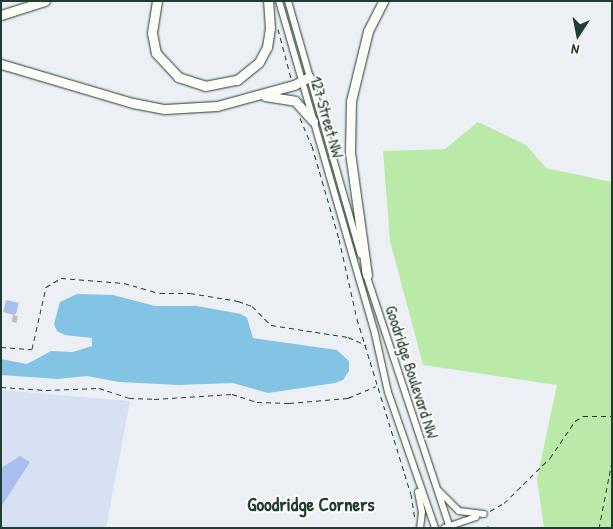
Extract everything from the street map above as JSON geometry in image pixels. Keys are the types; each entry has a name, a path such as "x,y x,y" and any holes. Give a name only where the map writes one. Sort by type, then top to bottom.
{"highway":[{"path":"1,14 45,1"},
{"path":"157,1 152,33 156,53 178,77 196,85 222,86 245,76 259,62 266,47 270,28 268,1"},
{"path":"366,275 350,153 351,101 368,30 383,1"},
{"path":"1,64 133,103 165,109 217,106 260,95 302,81"},
{"path":"260,95 295,101 313,121"}],"main road":[{"name":"127 Street NW","path":"279,1 347,241"},
{"name":"127 Street NW","path":"288,1 302,81 352,224"},
{"name":"Goodridge Boulevard NW","path":"352,224 366,275 448,527"},
{"name":"Goodridge Boulevard NW","path":"347,241 406,450 435,528"},
{"path":"406,450 421,502 419,526"},
{"path":"436,488 459,511 486,514"},
{"path":"448,527 486,514"}],"path":[{"path":"270,28 279,31 302,81"},
{"path":"296,113 312,146 377,386 411,494 414,522 419,526"},
{"path":"1,347 32,349 46,287 61,278 124,284 160,293 190,293 238,301 252,306 271,325 348,337 366,345"},
{"path":"1,387 46,390 99,388 129,398 161,400 232,394 257,402 290,403 348,398 377,386"},
{"path":"486,514 504,503 550,458 575,421 583,416 612,416"},
{"path":"599,528 612,461"},
{"path":"485,528 490,526"}],"shaded area":[{"path":"1,390 130,401 106,528 1,528"}],"green space":[{"path":"478,122 526,145 546,168 612,182 612,528 544,528 537,479 557,385 423,365 390,241 383,151 445,149"}],"water":[{"path":"77,294 113,295 155,306 197,306 241,314 247,318 253,338 337,350 349,361 349,371 343,380 335,383 268,393 233,383 179,385 119,382 87,376 58,379 1,375 1,359 27,364 51,351 73,352 92,346 92,338 65,335 57,331 54,324 60,302"}],"building":[{"path":"6,300 19,303 16,314 4,311"},
{"path":"20,456 30,462 1,507 1,468"}],"district":[{"name":"Goodridge Corners","path":"311,505"}]}
